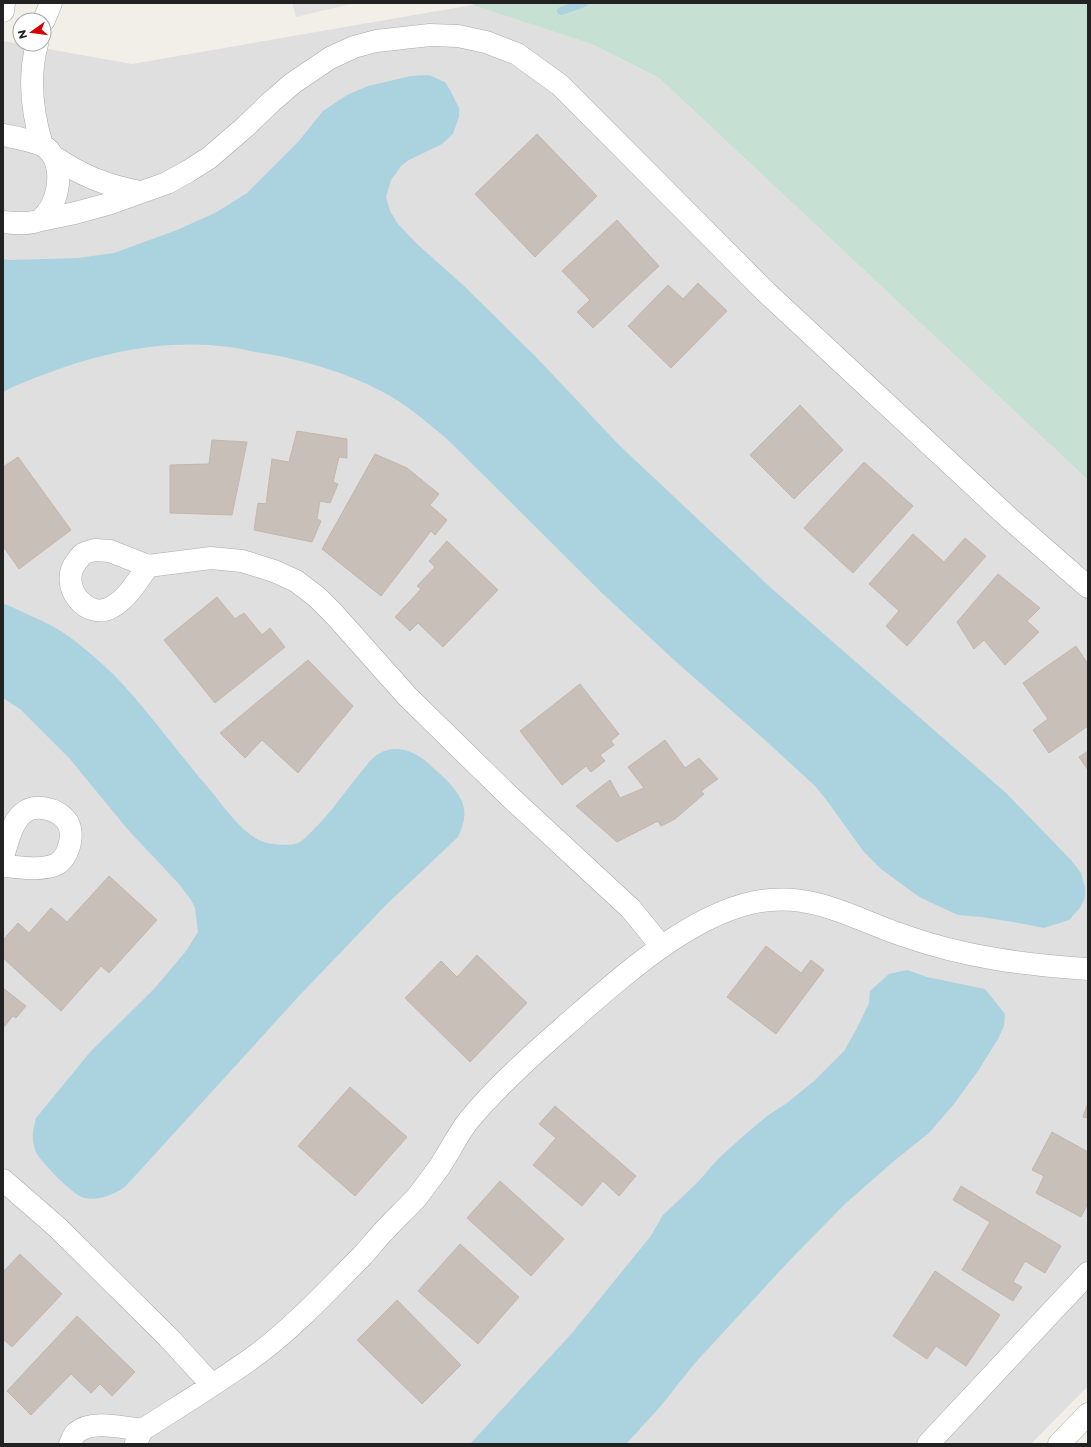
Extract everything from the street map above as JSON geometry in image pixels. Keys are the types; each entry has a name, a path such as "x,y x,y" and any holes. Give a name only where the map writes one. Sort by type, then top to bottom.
{"street":[{"path":"3,11 4,3"},
{"path":"3,222 29,223 75,213 108,204 167,183 209,158 293,83 330,58 354,47 376,41 430,35 458,36 486,42 518,54 560,85 766,292 1009,518 1088,587"},
{"path":"36,52 33,66 32,106 36,126 58,173 58,189 51,208 41,220"},
{"path":"3,135 47,151 73,169 94,180 116,188 140,192"},
{"path":"148,566 211,558 242,561 274,570 296,581 321,601 407,696 509,796 631,909 661,946"},
{"path":"3,856 13,828 22,814 32,808 46,809 57,813 67,821 70,833 70,845 65,858 55,865 40,868 3,866"},
{"path":"70,1444 75,1433 86,1427 102,1425 139,1437 260,1352 288,1329 364,1253 417,1197 440,1166 469,1121 502,1085 539,1049 600,996 661,946 694,926 743,904 770,900 802,900 832,907 904,936 954,951 992,959 1040,966 1088,969"},
{"path":"3,1180 57,1227 168,1337 212,1385"},
{"path":"928,1444 1088,1273"},
{"path":"1059,1444 1088,1414"}],"shaded area":[{"path":"292,3 355,3 296,17"},
{"path":"472,5 594,45 659,78 1088,480 1088,1386 1031,1444 3,1444 3,41 12,43 12,52 52,52 52,50 132,64"}],"green space":[{"path":"477,3 1088,3 1088,480 659,78 594,45 472,5"}],"water":[{"path":"429,75 445,82 459,108 459,117 453,134 442,144 409,160 401,166 391,180 386,197 390,211 398,224 537,358 619,445 770,587 1005,792 1071,860 1081,873 1085,887 1085,898 1080,908 1069,920 1044,928 981,917 958,915 921,898 881,869 863,851 815,786 603,594 446,438 400,402 369,385 354,378 293,359 233,348 206,345 184,345 138,349 94,358 38,377 3,392 3,259 78,258 114,253 177,230 215,213 247,193 298,142 323,111 347,95 368,86 411,76"},
{"path":"3,603 62,632 85,649 113,674 138,702 236,822 260,841 291,845 298,843 308,836 372,759 386,750 406,750 428,763 455,790 461,800 464,810 464,821 458,837 387,904 299,996 125,1187 111,1195 95,1199 79,1196 59,1179 40,1159 33,1142 36,1118 91,1051 154,989 186,951 198,932 195,908 179,884 129,831 69,758 20,709 3,698"},
{"path":"907,970 927,977 985,989 1005,1014 1004,1026 998,1039 978,1071 954,1104 929,1133 894,1161 845,1204 790,1260 695,1363 660,1407 626,1444 470,1444 572,1333 650,1237 663,1215 697,1183 718,1159 741,1138 767,1116 787,1103 814,1081 844,1051 869,1003 870,991 889,974"}],"building":[{"path":"537,134 597,196 535,257 475,194"},
{"path":"617,220 659,266 593,328 577,312 590,300 562,271"},
{"path":"698,283 727,311 671,368 628,326 668,285 683,299"},
{"path":"800,405 843,450 794,499 750,455"},
{"path":"297,431 347,439 347,458 339,457 333,482 338,484 330,503 320,501 317,519 321,521 312,542 254,530 258,503 266,504 272,459 289,462"},
{"path":"212,440 247,442 232,515 170,513 170,465 209,464"},
{"path":"375,454 407,468 439,494 430,505 447,520 435,535 431,531 381,596 322,549"},
{"path":"18,457 71,530 19,569 3,546 3,467"},
{"path":"864,462 913,506 853,573 804,528"},
{"path":"913,534 944,562 965,538 986,556 907,646 886,626 899,611 869,584"},
{"path":"447,541 498,590 443,647 418,623 410,631 395,617 421,589 417,586 435,567 429,561"},
{"path":"998,574 1040,608 1027,621 1039,632 1005,665 984,640 974,649 957,622"},
{"path":"217,597 235,619 244,613 262,635 270,628 285,647 215,703 164,640"},
{"path":"1076,646 1088,664 1088,726 1049,753 1033,730 1048,719 1023,683"},
{"path":"308,660 353,706 298,773 262,740 245,758 220,733"},
{"path":"580,684 619,734 611,741 614,745 600,755 605,761 591,772 586,766 562,785 520,731"},
{"path":"665,740 685,768 699,758 718,779 701,791 704,794 675,819 661,826 658,821 617,842 576,806 610,780 620,798 644,788 628,767"},
{"path":"1088,751 1088,770 1079,757"},
{"path":"109,876 157,920 109,973 101,966 61,1011 3,958 3,940 18,923 29,933 51,908 67,922"},
{"path":"766,946 801,973 811,960 824,970 776,1034 727,997"},
{"path":"477,955 527,1003 470,1062 405,998 441,961 457,977"},
{"path":"3,988 26,1006 16,1018 13,1016 3,1028"},
{"path":"350,1087 407,1137 355,1196 298,1146"},
{"path":"1088,1103 1088,1118 1083,1117"},
{"path":"555,1106 636,1176 619,1196 603,1181 582,1206 533,1165 556,1138 539,1124"},
{"path":"1052,1132 1088,1152 1088,1203 1081,1217 1036,1193 1044,1176 1032,1170"},
{"path":"500,1181 564,1239 531,1276 467,1218"},
{"path":"961,1186 1061,1246 1045,1273 1025,1261 1013,1282 1022,1287 1013,1301 962,1270 990,1222 953,1200"},
{"path":"460,1244 519,1297 478,1344 418,1291"},
{"path":"20,1254 62,1294 12,1347 3,1339 3,1272"},
{"path":"935,1271 1000,1315 966,1366 936,1346 927,1359 893,1336"},
{"path":"397,1300 461,1365 422,1404 357,1340"},
{"path":"77,1316 135,1372 112,1396 100,1384 91,1393 71,1374 31,1415 7,1391"}],"waterway":[{"path":"561,11 584,3"}]}
